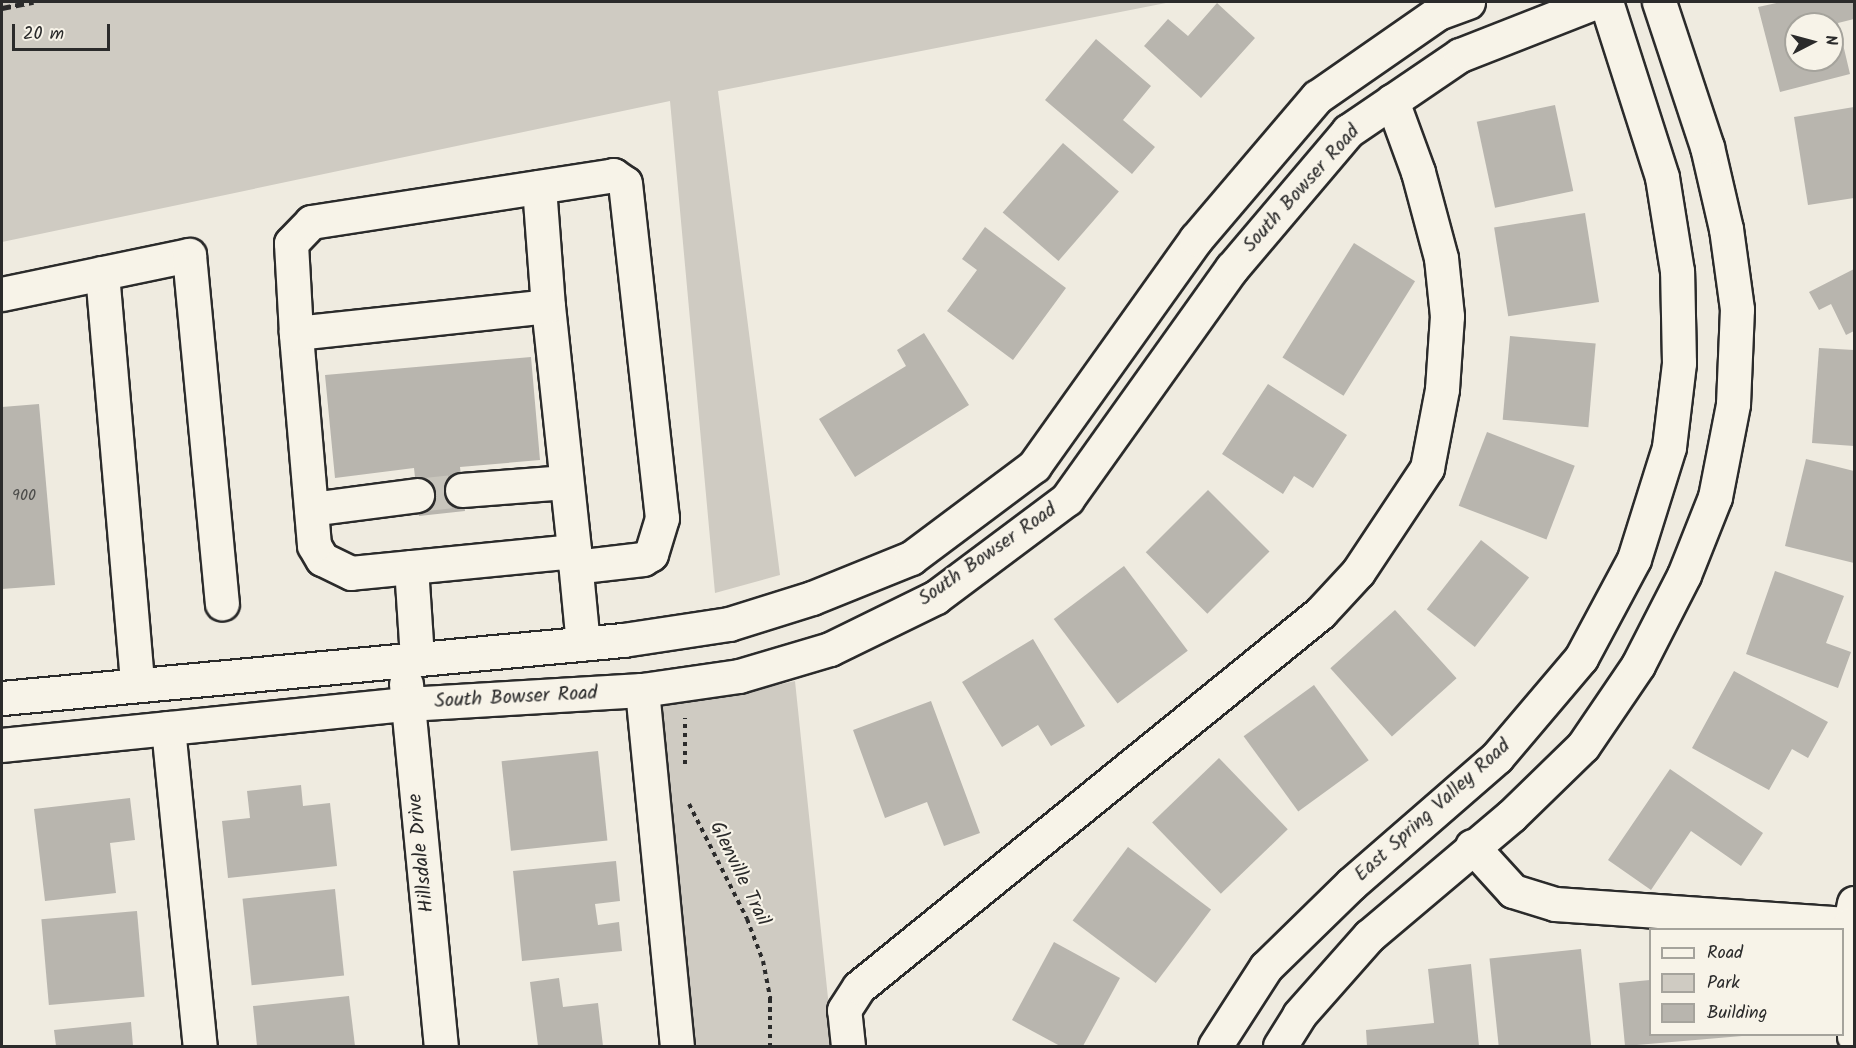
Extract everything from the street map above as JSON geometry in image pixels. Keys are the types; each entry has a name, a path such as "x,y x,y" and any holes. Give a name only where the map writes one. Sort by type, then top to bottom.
{"street":[{"path":"2,698 411,658 583,644 729,624 812,598 911,558 1034,466 1196,239 1317,96 1438,13 1468,2"},
{"name":"South Bowser Road","path":"2,745 408,704 642,690 739,676 830,649 936,597 1067,498 1232,268 1348,131 1460,55 1595,2"},
{"name":"East Spring Valley Road","path":"1215,1047 1266,968 1351,884 1497,757 1581,658 1634,558 1669,447 1678,363 1677,271 1662,177 1606,2"},
{"path":"1280,1047 1299,1015 1369,936 1472,846 1511,816 1583,747 1638,665 1684,575 1715,497 1732,404 1737,309 1726,229 1707,147 1659,2"},
{"path":"848,1047 844,1010 859,987 1320,613 1359,572 1427,468 1442,389 1447,316 1441,258 1418,172 1392,101"},
{"path":"613,175 625,183 662,518 651,554 643,559 574,559 411,567 351,573 335,568 322,559 314,545 296,333 291,243 311,222 539,187 613,175"},
{"path":"539,187 548,306 583,644"},
{"path":"2,294 189,255 222,603"},
{"path":"102,273 137,684"},
{"path":"296,333 548,306"},
{"path":"462,490 566,482"},
{"path":"311,508 417,495"},
{"name":"Hillsdale Drive","path":"411,567 411,658 408,704 441,1047"},
{"path":"642,690 677,1047"},
{"path":"168,728 200,1047"},
{"path":"1472,846 1513,891 1556,904 1852,914 1854,1036"}],"path":[{"path":"685,714 685,766"},
{"name":"Glenville Trail","path":"687,795 703,838 747,920 763,961 770,998 770,1047"}],"green space":[{"path":"2,2 1171,2 718,91 780,575 715,593 670,101 2,242"},
{"path":"795,681 833,1046 678,1046 643,707 724,697"}],"building":[{"path":"1781,2 1854,2 1854,19 1844,22 1844,12 1784,12 1784,72 1844,72 1844,48 1850,74 1780,92 1758,7"},
{"path":"1217,3 1255,38 1201,98 1144,46 1168,19 1188,36"},
{"path":"1096,39 1151,86 1123,120 1155,147 1132,174 1045,100"},
{"path":"1555,105 1573,191 1495,208 1477,122"},
{"path":"1854,107 1854,198 1808,205 1794,117"},
{"path":"1063,143 1119,192 1058,261 1003,212"},
{"path":"1585,213 1599,302 1508,316 1494,227"},
{"path":"985,227 1066,288 1013,360 947,311 977,270 962,259"},
{"path":"1354,243 1415,281 1344,396 1282,357"},
{"path":"1854,269 1854,331 1846,335 1831,304 1819,310 1809,292"},
{"path":"924,333 969,405 855,477 819,419 906,366 897,350"},
{"path":"1510,336 1596,343 1588,427 1503,420"},
{"path":"1819,348 1854,350 1854,446 1812,443"},
{"path":"531,357 540,460 460,467 465,511 419,516 414,468 335,478 325,375"},
{"path":"1268,384 1347,435 1313,488 1294,476 1283,494 1222,454"},
{"path":"39,404 55,585 2,589 2,407"},
{"path":"1487,432 1575,466 1546,539 1459,506"},
{"path":"1806,459 1854,471 1854,563 1785,546"},
{"path":"1208,490 1270,552 1207,614 1146,552"},
{"path":"1481,540 1529,578 1475,647 1427,609"},
{"path":"1124,566 1188,651 1118,704 1054,619"},
{"path":"1775,571 1844,596 1826,643 1851,652 1838,688 1746,654"},
{"path":"1395,610 1457,678 1392,737 1330,668"},
{"path":"1033,639 1085,726 1051,746 1038,725 1002,747 962,682"},
{"path":"1734,671 1828,722 1808,758 1792,749 1769,790 1692,748"},
{"path":"1314,685 1369,760 1298,811 1244,736"},
{"path":"931,701 980,833 944,846 927,802 885,818 853,730"},
{"path":"598,751 607,841 511,851 502,761"},
{"path":"1219,758 1288,829 1221,894 1152,823"},
{"path":"1670,769 1763,833 1741,866 1691,831 1651,890 1608,860"},
{"path":"301,785 303,806 330,803 337,866 228,878 222,821 250,818 247,791"},
{"path":"130,798 135,840 110,843 116,893 45,901 34,809"},
{"path":"1128,847 1211,910 1156,983 1073,920"},
{"path":"616,861 620,901 595,904 598,925 619,922 622,951 522,961 513,871"},
{"path":"335,889 344,976 252,985 243,899"},
{"path":"137,911 144,997 49,1005 41,919"},
{"path":"1054,942 1120,978 1083,1046 1060,1046 1012,1020"},
{"path":"1581,949 1591,1046 1499,1046 1490,959"},
{"path":"1471,964 1479,1046 1367,1046 1366,1030 1434,1023 1428,969"},
{"path":"559,978 563,1007 598,1003 603,1046 538,1046 530,982"},
{"path":"1649,980 1649,1036 1742,1036 1625,1046 1619,983"},
{"path":"349,996 355,1046 257,1046 253,1006"},
{"path":"131,1022 133,1046 56,1046 54,1030"}],"tunnel":[{"path":"417,495 462,490"}],"railway":[{"path":"2,8 33,2"}]}
